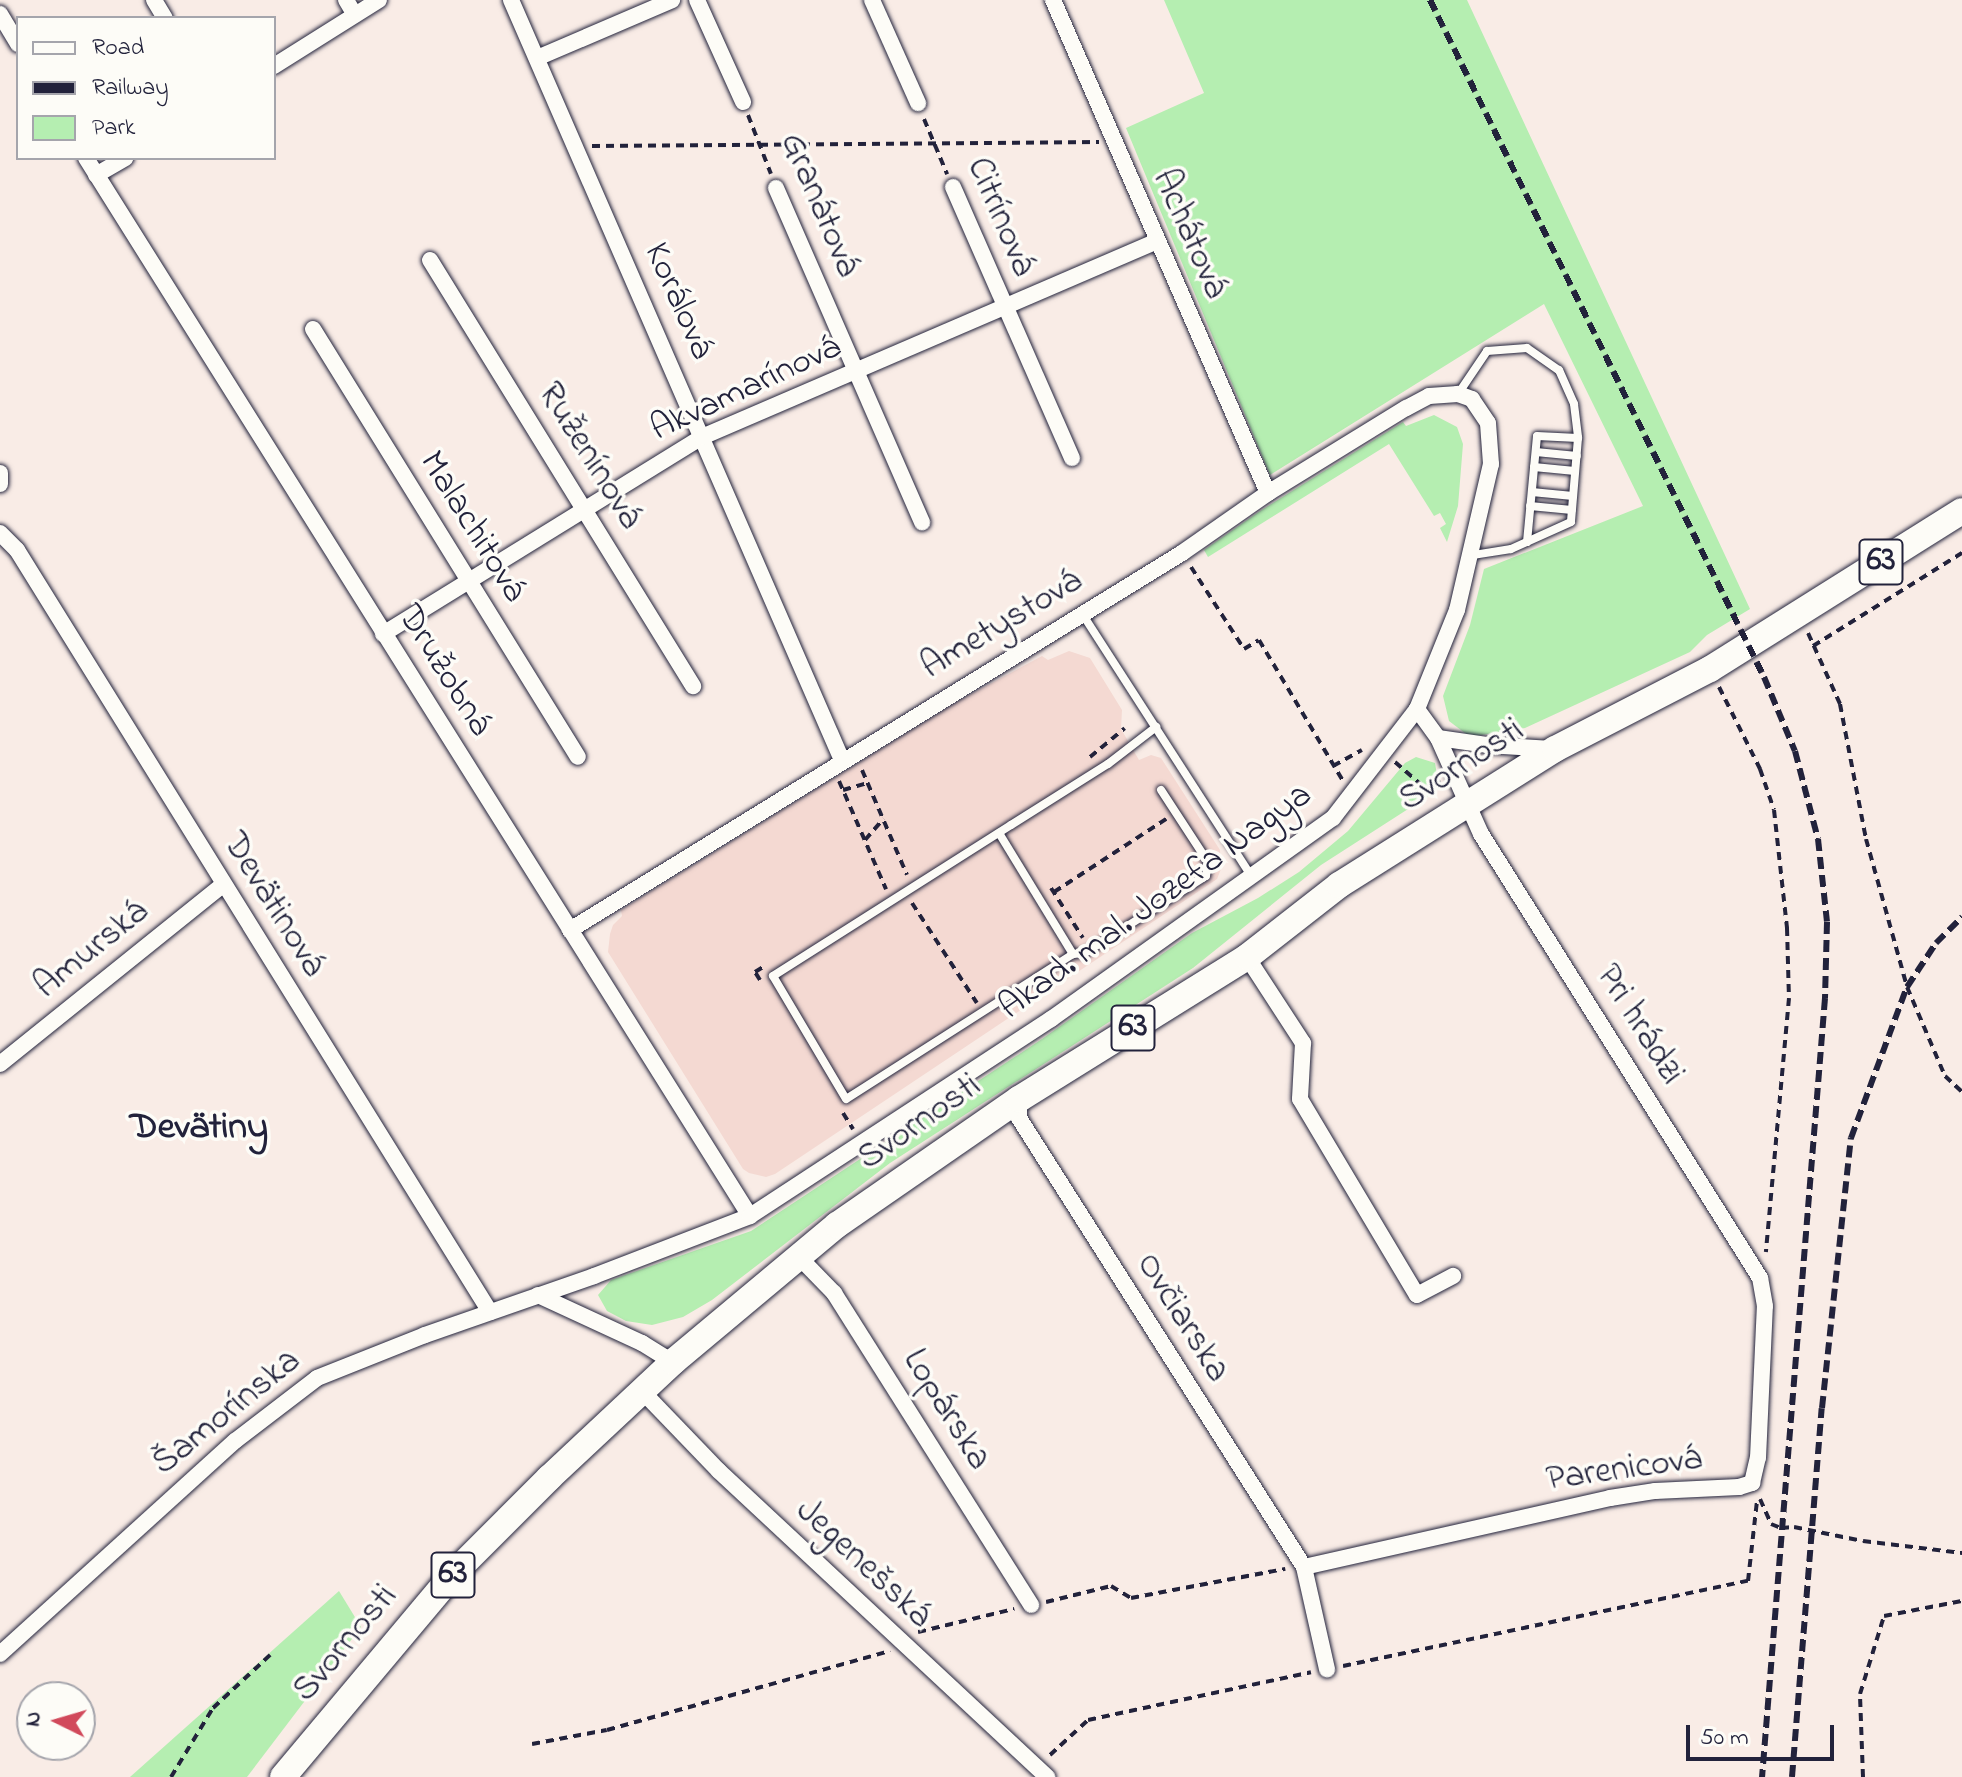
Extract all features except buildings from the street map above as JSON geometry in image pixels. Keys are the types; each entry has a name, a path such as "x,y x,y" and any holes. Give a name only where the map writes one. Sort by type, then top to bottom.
{"main road":[{"name":"63","path":"1710,669 1962,511"},
{"name":"Svornosti","path":"283,1777 456,1571 641,1390 798,1256 892,1185 1019,1099 1247,957 1339,885 1555,749 1710,669"}],"street":[{"path":"276,64 351,7 379,0"},
{"name":"Korálová","path":"511,0 842,760"},
{"path":"537,58 672,0"},
{"name":"Granátová","path":"697,0 743,102"},
{"path":"872,0 918,103"},
{"name":"Achátová","path":"1053,0 1268,493"},
{"path":"0,14 16,41"},
{"name":"Družobná","path":"87,160 750,1216"},
{"path":"96,175 122,160"},
{"name":"Citrínová","path":"953,187 1072,458"},
{"name":"Granátová","path":"776,188 922,522"},
{"name":"Akvamarínová","path":"383,634 702,437 1157,241"},
{"name":"Ruženínová","path":"430,260 693,686"},
{"name":"Malachitová","path":"313,329 578,757"},
{"name":"Ametystová","path":"570,930 1182,553 1268,493 1429,396 1465,396"},
{"name":"Akad. mal. Jozefa Nagya","path":"750,1216 1051,1019 1253,879 1333,818 1386,754 1417,709 1457,610 1491,464 1488,423 1465,396"},
{"path":"0,473 0,484"},
{"name":"Devätinová","path":"0,533 17,550 490,1312"},
{"name":"Pri hrádzi","path":"1417,709 1438,738 1481,834 1760,1278"},
{"path":"1438,738 1477,745 1555,749"},
{"name":"Amurská","path":"0,1064 223,885"},
{"path":"1247,957 1303,1043 1300,1099 1417,1295 1453,1276"},
{"name":"Ovčiarska","path":"1019,1099 1019,1118 1304,1567 1327,1669"},
{"name":"Šamorínska","path":"0,1654 275,1408 337,1369 750,1216"},
{"name":"Lopárska","path":"798,1256 834,1293 1031,1605"},
{"name":"Parenicová","path":"1304,1567 1610,1498 1655,1491 1739,1487 1752,1483 1758,1458 1765,1306 1760,1278"},
{"path":"538,1295 642,1343 673,1362"},
{"name":"Jegenešská","path":"641,1390 719,1471 904,1647 1042,1772"}],"lane":[{"path":"1465,396 1487,351 1527,348 1559,370 1574,404 1578,438 1571,522 1511,549 1472,555"},
{"path":"1527,542 1537,436 1578,438"},
{"path":"1536,452 1577,456"},
{"path":"1534,467 1575,471"},
{"path":"1532,492 1573,496"},
{"path":"1530,506 1572,510"},
{"path":"1083,614 1253,879"},
{"path":"1156,727 1108,764 773,976 846,1099 1073,954 1085,953 1206,876 1208,862 1161,790"},
{"path":"999,833 1073,954"}],"path":[{"name":"Granátová","path":"743,102 776,188"},
{"name":"Citrínová","path":"918,103 953,187"},
{"path":"575,146 1101,142"},
{"path":"1813,646 1962,553"},
{"path":"1189,565 1244,649 1259,640 1343,782"},
{"path":"1800,613 1840,704 1866,839 1907,987 1945,1076 1962,1092"},
{"path":"1710,669 1760,769 1774,810 1787,928 1789,998 1770,1228 1760,1278"},
{"path":"1333,766 1373,744 1425,788 1456,775"},
{"path":"886,889 838,779 860,766 907,875"},
{"path":"843,790 868,783"},
{"path":"1054,892 1176,813"},
{"path":"865,840 883,819"},
{"path":"905,892 983,1012"},
{"path":"1042,1772 1088,1720 1748,1581 1757,1494 1771,1524 1781,1528 1814,1530 1863,1541 1962,1553"},
{"path":"886,1630 921,1633 1111,1586 1131,1598 1304,1567"},
{"path":"1863,1777 1860,1694 1884,1616 1962,1601"},
{"path":"532,1744 607,1730 904,1647"},
{"path":"171,1777 213,1708 270,1655"}],"shaded area":[{"path":"1069,651 1090,658 1122,710 1121,729 1139,760 1151,755 1161,758 1220,850 1221,869 1217,879 775,1174 766,1177 749,1173 743,1169 608,952 610,934 613,925 622,916 621,910 960,700 1042,656 1048,660"}],"green space":[{"path":"1164,0 1467,0 1750,609 1707,635 1690,652 1525,728 1470,737 1449,721 1443,696 1470,625 1484,569 1643,506 1544,304 1270,475 1126,128 1204,93"},
{"path":"1434,415 1457,427 1463,444 1458,506 1447,542 1440,528 1446,524 1440,513 1434,516 1389,444 1208,557 1204,550 1260,511 1403,422 1406,426"},
{"path":"1416,757 1435,763 1439,787 1433,793 1321,865 1193,968 890,1163 712,1300 683,1317 652,1325 626,1321 607,1311 598,1295 611,1280 751,1231 1042,1039 1192,933 1299,872 1348,831 1405,763"},
{"path":"339,1591 361,1627 247,1777 130,1777"}],"railway":[{"path":"1430,0 1764,677 1795,751 1818,839 1827,922 1825,998 1762,1777"},
{"path":"1792,1777 1822,1408 1851,1138 1907,987 1936,943 1962,917"}],"district":[{"name":"Devätiny","path":"199,1129"}]}
